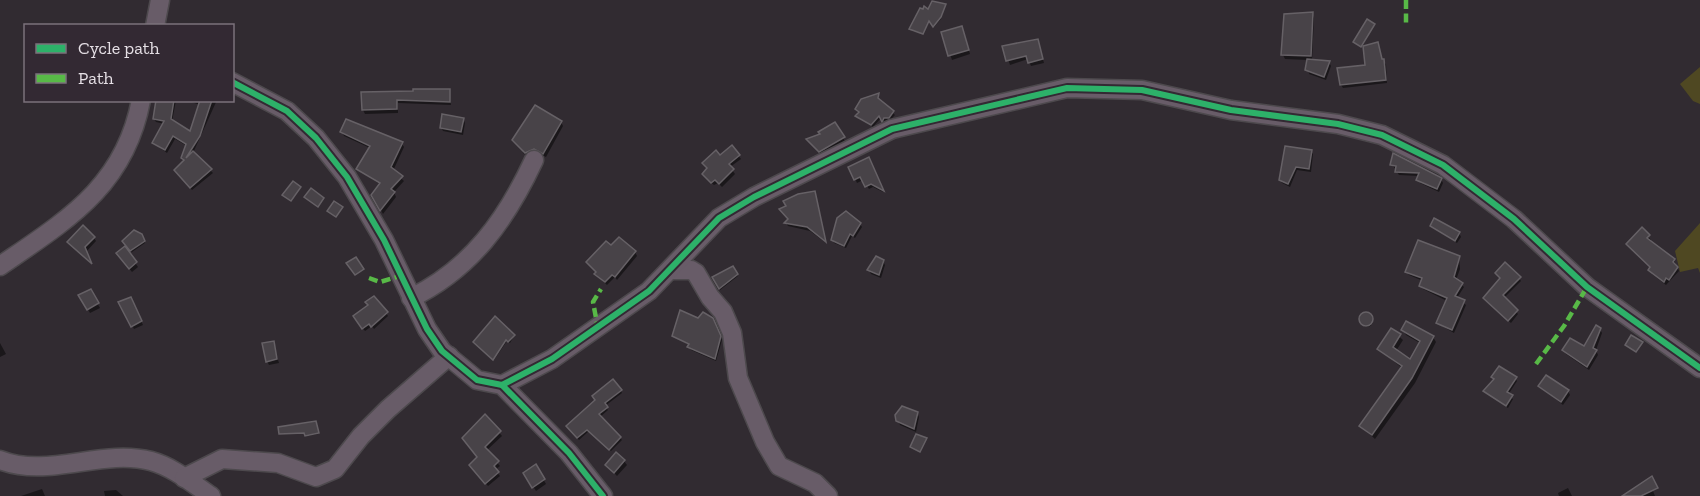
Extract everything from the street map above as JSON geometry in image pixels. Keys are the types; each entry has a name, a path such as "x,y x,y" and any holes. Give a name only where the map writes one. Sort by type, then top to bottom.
{"street":[{"path":"155,24 160,0"},
{"path":"234,83 287,111 316,138 347,177 384,240 427,329 449,356 477,380 502,384 552,359 649,291 727,213 782,182 892,129 1067,88 1142,90 1231,110 1338,124 1382,135 1443,165 1514,219 1587,287 1700,368"},
{"path":"0,266 92,198 106,183 133,134 141,102"},
{"path":"411,298 435,286 472,256 510,208 534,160"},
{"path":"671,270 691,270 696,273 710,297 723,312 732,333 742,388 765,442 779,466 815,483 828,496"},
{"path":"184,478 222,459 278,463 316,477 335,469 388,409 449,356"},
{"path":"502,384 569,453 603,496"},
{"path":"0,460 17,467 135,459 151,461 184,478 211,496"}],"shaded area":[{"path":"1700,67 1700,104 1693,101 1680,84"},
{"path":"1700,223 1700,273 1698,268 1680,272 1675,251"}],"building":[{"path":"932,1 946,4 941,17 933,27 929,21 923,34 909,29 920,8 923,9 924,6 928,9"},
{"path":"1313,12 1311,56 1281,55 1284,14"},
{"path":"1367,19 1375,24 1361,47 1353,42"},
{"path":"962,26 969,50 948,56 941,32"},
{"path":"1038,39 1043,59 1028,63 1026,56 1006,61 1002,46"},
{"path":"1378,42 1382,59 1384,59 1386,80 1340,85 1337,68 1365,65 1363,46"},
{"path":"1307,59 1330,61 1324,77 1305,70"},
{"path":"413,89 450,89 450,102 397,100 397,109 362,110 361,92 413,91"},
{"path":"879,93 878,98 894,111 889,118 884,118 882,122 879,116 871,125 855,116 859,112 855,109 861,99"},
{"path":"156,102 174,102 171,119 190,131 199,102 211,102 200,136 186,158 193,151 212,169 190,188 174,170 184,160 181,158 186,144 173,136 165,150 152,143 164,121 153,119"},
{"path":"535,105 562,121 543,154 534,149 525,153 512,140"},
{"path":"442,114 464,118 461,132 440,128"},
{"path":"346,119 403,142 391,167 403,176 391,189 395,192 380,211 371,195 380,183 356,169 370,146 340,132"},
{"path":"835,122 845,137 819,152 806,139 820,134 818,132"},
{"path":"732,145 740,155 729,164 734,169 719,184 715,180 711,183 702,174 707,168 702,163 716,150 720,155"},
{"path":"1285,146 1312,150 1309,169 1296,167 1288,184 1279,180"},
{"path":"1393,153 1442,178 1437,189 1416,180 1419,173 1395,172 1396,166 1390,165"},
{"path":"869,157 884,191 871,184 865,187 860,177 854,180 848,167"},
{"path":"293,181 301,187 291,201 282,195"},
{"path":"311,188 324,198 318,207 304,197"},
{"path":"815,191 826,242 807,227 784,223 788,219 779,209 786,206 783,201 798,194"},
{"path":"334,201 343,207 336,217 327,211"},
{"path":"846,211 861,223 853,236 850,234 844,246 831,240 837,218"},
{"path":"1434,218 1460,232 1455,241 1430,226"},
{"path":"83,225 95,237 85,247 92,264 67,242"},
{"path":"1642,227 1650,235 1647,238 1675,259 1673,262 1678,267 1669,280 1666,278 1664,282 1648,270 1650,267 1626,244"},
{"path":"134,230 142,234 145,241 130,251 122,241"},
{"path":"619,237 636,251 615,277 612,275 605,282 594,274 596,272 586,262 606,241 611,245"},
{"path":"1418,240 1460,256 1454,277 1463,283 1455,296 1465,300 1452,330 1436,323 1447,298 1419,286 1422,278 1405,272"},
{"path":"125,246 137,262 129,269 116,253"},
{"path":"876,256 884,260 879,275 867,270"},
{"path":"356,257 364,269 355,275 346,263"},
{"path":"1505,262 1521,277 1503,295 1518,310 1508,321 1483,298 1500,278 1495,273"},
{"path":"733,266 738,274 719,289 712,277"},
{"path":"91,289 99,303 87,310 78,295"},
{"path":"374,296 388,312 371,327 369,324 362,329 353,316 368,305 365,302"},
{"path":"131,297 142,321 131,327 118,302"},
{"path":"680,310 698,318 703,312 713,318 721,336 715,359 687,347 689,344 672,336"},
{"path":"1363,312 1369,312 1373,319 1369,326 1363,326 1359,322 1359,316"},
{"path":"495,316 515,335 508,342 506,340 493,360 473,342"},
{"path":"1406,321 1434,336 1412,378 1372,435 1359,426 1402,366 1377,349 1391,328 1401,334 1393,347 1410,359 1420,341 1401,330"},
{"path":"1596,325 1601,328 1593,348 1597,350 1587,367 1562,350 1570,338 1584,346"},
{"path":"1631,335 1643,342 1636,352 1625,345"},
{"path":"274,341 277,359 266,362 262,343"},
{"path":"1499,366 1517,377 1507,392 1513,395 1506,406 1483,391 1494,379 1491,377"},
{"path":"1546,375 1569,390 1561,402 1538,386"},
{"path":"613,379 622,390 605,403 608,407 599,414 621,437 609,450 587,430 577,438 566,426 595,400 592,396"},
{"path":"902,406 918,412 914,429 896,421 895,415"},
{"path":"485,414 501,431 485,447 499,461 494,466 499,472 485,484 469,465 477,457 462,438"},
{"path":"316,421 319,433 305,436 304,433 279,434 278,427"},
{"path":"916,434 927,438 920,452 910,447"},
{"path":"616,452 625,460 614,473 605,465"},
{"path":"536,464 545,479 532,488 523,473"},
{"path":"1652,476 1658,488 1641,496 1622,496"}],"marked path":[{"path":"1406,0 1406,25"},
{"path":"369,278 380,282 400,276"},
{"path":"1536,364 1564,326 1587,287"},
{"path":"593,329 597,323 593,302 601,289"}],"cycle path":[{"path":"234,83 287,111 316,138 347,177 384,240 427,329 442,351 477,380 502,385 569,453 603,496"},
{"path":"502,385 552,359 649,291 719,218 754,197 892,129 1067,88 1142,90 1231,110 1338,124 1382,135 1443,165 1514,219 1587,287 1700,368"}]}
